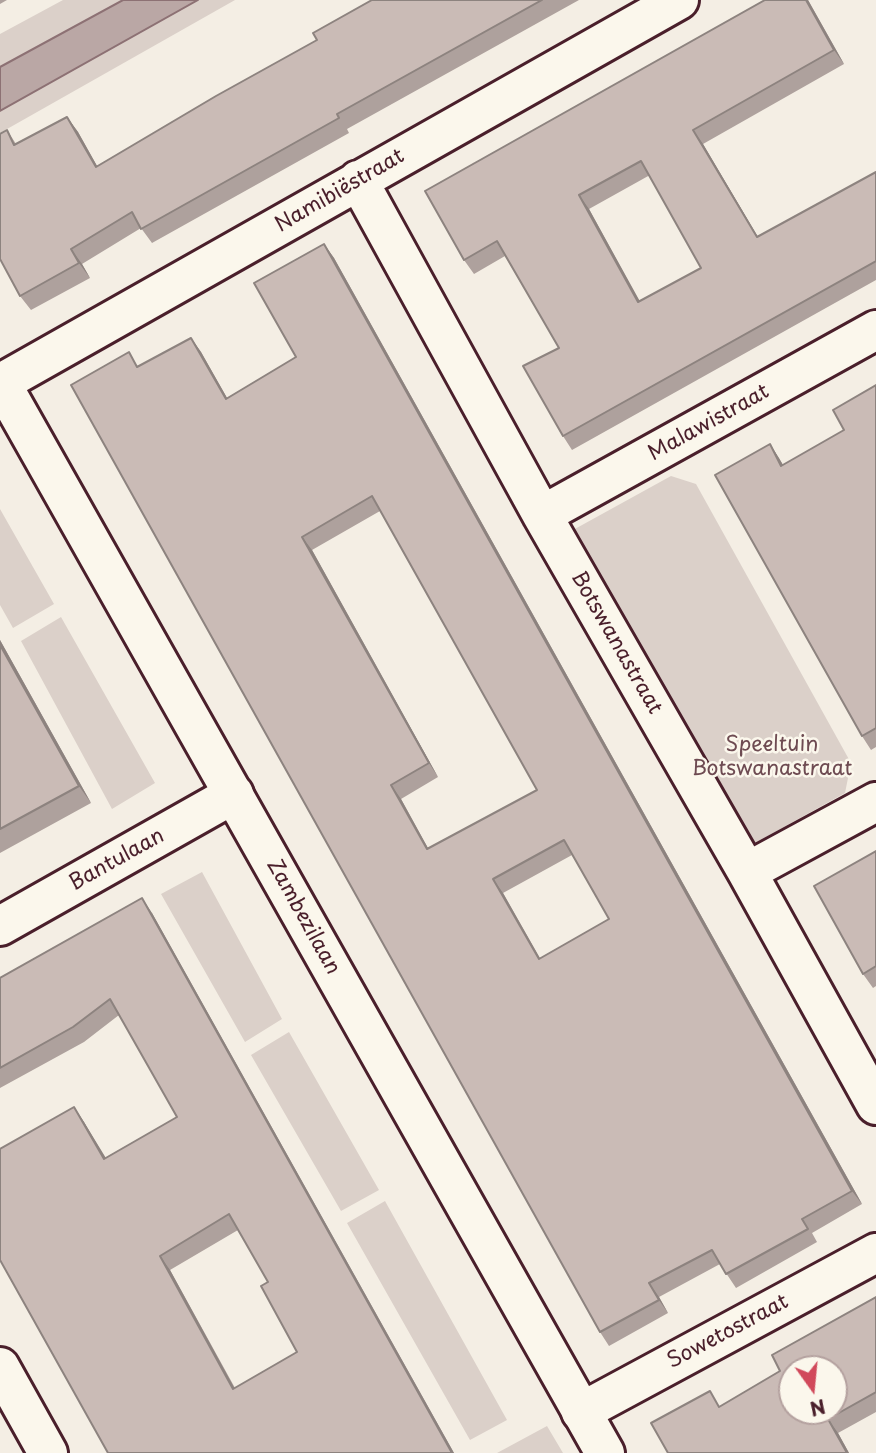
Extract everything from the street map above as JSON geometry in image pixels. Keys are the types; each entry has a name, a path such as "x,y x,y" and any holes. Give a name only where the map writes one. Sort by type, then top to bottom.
{"street":[{"name":"Namibiëstraat","path":"1,382 679,0"},
{"name":"Botswanastraat","path":"358,180 542,516 747,872 876,1105"},
{"name":"Malawistraat","path":"542,516 876,330"},
{"name":"Zambezilaan","path":"1,382 605,1453"},
{"name":"Bantulaan","path":"0,926 234,794"},
{"path":"747,872 876,802"},
{"name":"Sowetostraat","path":"581,1412 876,1253"},
{"path":"0,1367 48,1453"}],"green space":[{"path":"63,0 123,0 0,67 0,34"},
{"path":"198,0 235,0 0,133 0,111"},
{"name":"Speeltuin Botswanastraat","path":"671,476 696,484 851,763 845,793 746,848 573,530"},
{"path":"0,509 54,604 13,628 0,605"},
{"path":"61,617 155,783 112,809 21,641"},
{"path":"202,872 282,1019 245,1042 161,894"},
{"path":"289,1032 379,1190 341,1211 251,1055"},
{"path":"385,1201 507,1420 470,1440 347,1223"},
{"path":"547,1426 563,1453 497,1453"}],"shaded area":[{"path":"123,0 198,0 0,111 0,67"}],"building":[{"path":"372,0 542,0 337,114 339,118 141,229 132,212 71,249 79,263 20,296 0,259 0,134 7,130 14,145 67,117 96,167 317,40 313,33"},
{"path":"765,0 806,0 834,50 693,130 757,237 876,172 876,261 563,436 523,366 559,348 497,241 464,260 425,191","holes":["641,161 701,268 638,302 579,195"]},
{"path":"324,244 852,1191 802,1219 808,1229 726,1274 712,1250 649,1283 659,1300 600,1332 71,385 129,352 137,367 191,338 226,399 296,357 254,283","holes":["372,496 537,790 427,849 391,785 429,763 302,537","564,840 609,919 539,959 493,879"]},
{"path":"876,385 876,728 862,736 715,475 770,444 781,466 844,430 833,410"},
{"path":"0,645 79,786 0,829"},
{"path":"876,851 876,966 863,974 814,886"},
{"path":"142,898 452,1453 108,1453 0,1260 0,1149 74,1107 104,1159 177,1117 110,999 73,1027 0,1068 0,978","holes":["229,1214 268,1282 261,1286 297,1352 233,1389 160,1256"]},
{"path":"876,1297 876,1392 848,1408 848,1355 778,1355 778,1367 772,1355"},
{"path":"778,1372 778,1425 831,1425 847,1453 668,1453 651,1423 710,1391 719,1407"}]}
